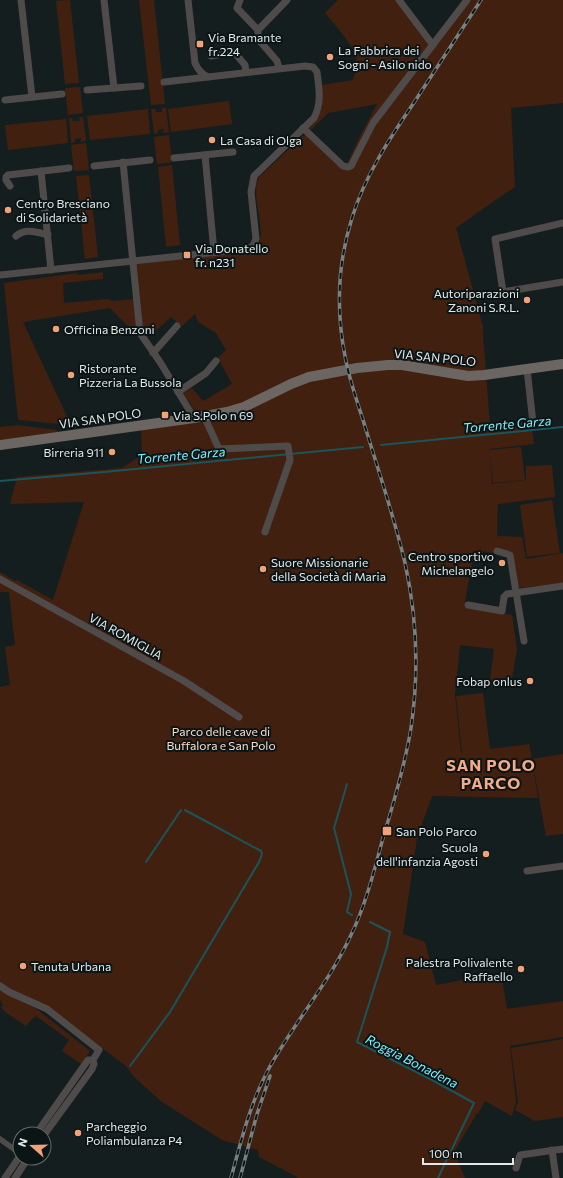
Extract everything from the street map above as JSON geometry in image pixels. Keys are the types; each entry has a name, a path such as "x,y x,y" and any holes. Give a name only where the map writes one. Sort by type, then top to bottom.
{"main road":[{"name":"VIA SAN POLO","path":"0,445 227,412 244,407 309,377 357,368 402,365 468,376 563,364"}],"street":[{"path":"21,0 32,97"},
{"path":"104,0 114,88"},
{"path":"188,0 195,63 200,72 208,77"},
{"path":"240,0 237,8 258,30 258,39 277,61 279,68"},
{"path":"258,30 287,0"},
{"path":"399,0 433,45"},
{"path":"303,128 343,166 348,168 351,166 373,123 467,0"},
{"path":"211,56 234,52 245,65 246,72"},
{"path":"0,275 247,249 254,246 256,239 251,192 254,176 314,118 320,102 318,72 313,67 305,66 164,82"},
{"path":"86,90 141,86"},
{"path":"5,100 62,94"},
{"path":"174,158 233,152"},
{"path":"205,155 214,252"},
{"path":"94,166 150,160"},
{"path":"123,162 140,333 178,392 199,417 219,449 288,446 290,460 264,532"},
{"path":"10,186 6,180 8,175 69,168"},
{"path":"41,171 51,270"},
{"path":"563,223 495,239 503,292 563,282"},
{"path":"16,236 26,231 48,235"},
{"path":"153,353 177,326"},
{"path":"178,392 206,373 216,361"},
{"path":"527,369 533,423"},
{"path":"498,550 510,555 524,641"},
{"name":"VIA ROMIGLIA","path":"0,579 184,681 239,717"},
{"path":"468,605 502,611 504,597 507,594 563,586"},
{"path":"527,871 563,866"},
{"path":"0,986 8,992 47,1009 99,1050 93,1060 94,1064 92,1069 50,1126"},
{"path":"42,1126 88,1060 93,1060"},
{"path":"77,1089 78,1082 83,1073 82,1069"},
{"path":"0,1139 12,1148"},
{"path":"516,1168 520,1155 563,1149"},
{"path":"552,1150 556,1178"},
{"path":"5,1178 12,1166"},
{"path":"15,1178 23,1166"}],"green space":[{"path":"70,0 79,83 65,84 56,1"},
{"path":"139,0 154,0 165,104 151,105"},
{"name":"Parco delle cave di Buffalora e San Polo","path":"338,0 398,0 435,48 471,0 563,0 563,103 511,108 515,187 456,228 483,327 490,425 531,421 534,444 489,449 521,447 525,480 493,483 490,454 492,484 526,480 526,466 552,465 555,497 498,504 497,536 522,537 526,559 563,553 563,583 517,588 512,558 483,551 480,559 473,558 464,607 512,615 517,649 511,684 489,687 494,649 460,645 455,695 461,752 456,696 483,693 490,749 529,744 538,798 432,796 417,838 403,934 425,942 436,985 501,973 507,1009 563,1001 563,1037 510,1046 516,1102 512,1116 485,1101 454,1152 465,1178 299,1178 259,1157 258,1150 222,1140 162,1102 134,1077 126,1066 48,1008 0,985 0,687 10,685 5,647 15,645 9,592 0,592 0,572 53,600 84,502 10,504 17,477 122,468 142,455 141,430 197,421 195,411 183,393 192,388 203,401 232,384 218,358 226,350 216,333 198,322 195,314 182,326 171,317 151,335 143,334 137,264 249,252 256,248 261,237 256,194 258,178 305,134 344,170 377,104 328,113 311,130 309,128 320,113 322,104 321,85 353,80 355,72 356,58 354,52 343,34 325,13"},
{"path":"80,87 83,113 68,115 65,88"},
{"path":"229,101 232,124 171,132 168,109"},
{"path":"162,108 166,108 169,132 164,133 163,129 158,130 158,133 154,134 151,109 155,109 156,112 162,112"},
{"path":"148,109 150,134 90,140 87,116"},
{"path":"79,117 83,117 86,141 81,142 81,138 75,139 75,142 71,143 69,118 72,118 73,121 80,121"},
{"path":"66,119 68,143 8,150 5,125"},
{"path":"169,135 172,162 157,164 154,137"},
{"path":"86,143 89,170 74,171 71,145"},
{"path":"172,165 180,245 166,247 158,167"},
{"path":"89,175 98,257 85,259 76,176"},
{"path":"103,272 103,279 63,283 64,303 108,299 112,301 135,299 138,331 133,331 110,308 23,322 71,425 18,420 4,283 77,273 78,275"},
{"path":"17,425 57,430 58,433 0,440 0,427"},
{"path":"552,500 560,553 527,557 520,505"},
{"path":"563,754 563,834 546,836 532,759"},
{"path":"0,990 34,1007 90,1051 81,1064 62,1051 69,1040 36,1016 26,1026 5,1012 1,1007 3,1006 0,999"},
{"path":"563,1039 563,1117 535,1121 515,1110 518,1102 511,1048"}],"waterway":[{"name":"Torrente Garza","path":"381,445 563,427"},
{"name":"Torrente Garza","path":"0,481 363,447"},
{"name":"Roggia Bonadena","path":"347,784 334,828 351,894 347,912 352,915"},
{"path":"146,862 181,810"},
{"path":"130,1066 170,1012 259,862 262,854 261,851 185,810"},
{"name":"Roggia Bonadena","path":"370,922 390,932 387,947 357,1042 474,1103 438,1178"}],"railway":[{"path":"231,1178 246,1123 268,1070 288,1036 322,987 342,953 356,923 373,875 406,756 414,708 416,666 416,646 412,604 405,563 396,528 353,390 347,365 340,321 341,269 347,235 352,218 357,202 371,172 396,129 481,0"},
{"path":"240,1178 257,1114 270,1076"}],"place":[{"name":"Via Bramante fr.224","path":"200,44"},
{"name":"La Fabbrica dei Sogni - Asilo nido","path":"330,57"},
{"name":"La Casa di Olga","path":"212,140"},
{"name":"Centro Bresciano di Solidarietà","path":"8,210"},
{"name":"Via Donatello fr. n231","path":"187,255"},
{"name":"Autoriparazioni Zanoni S.R.L.","path":"527,300"},
{"name":"Officina Benzoni","path":"56,329"},
{"name":"Ristorante Pizzeria La Bussola","path":"71,375"},
{"name":"Via S.Polo n 69","path":"165,415"},
{"name":"Birreria 911","path":"112,452"},
{"name":"Centro sportivo Michelangelo","path":"502,563"},
{"name":"Suore Missionarie della Società di Maria","path":"263,569"},
{"name":"Fobap onlus","path":"530,681"},
{"name":"San Polo Parco","path":"387,831"},
{"name":"Scuola dell'infanzia Agosti","path":"486,854"},
{"name":"Tenuta Urbana","path":"23,966"},
{"name":"Palestra Polivalente Raffaello","path":"521,969"},
{"name":"Parcheggio Poliambulanza P4","path":"78,1133"}],"district":[{"name":"SAN POLO PARCO","path":"491,773"}]}
